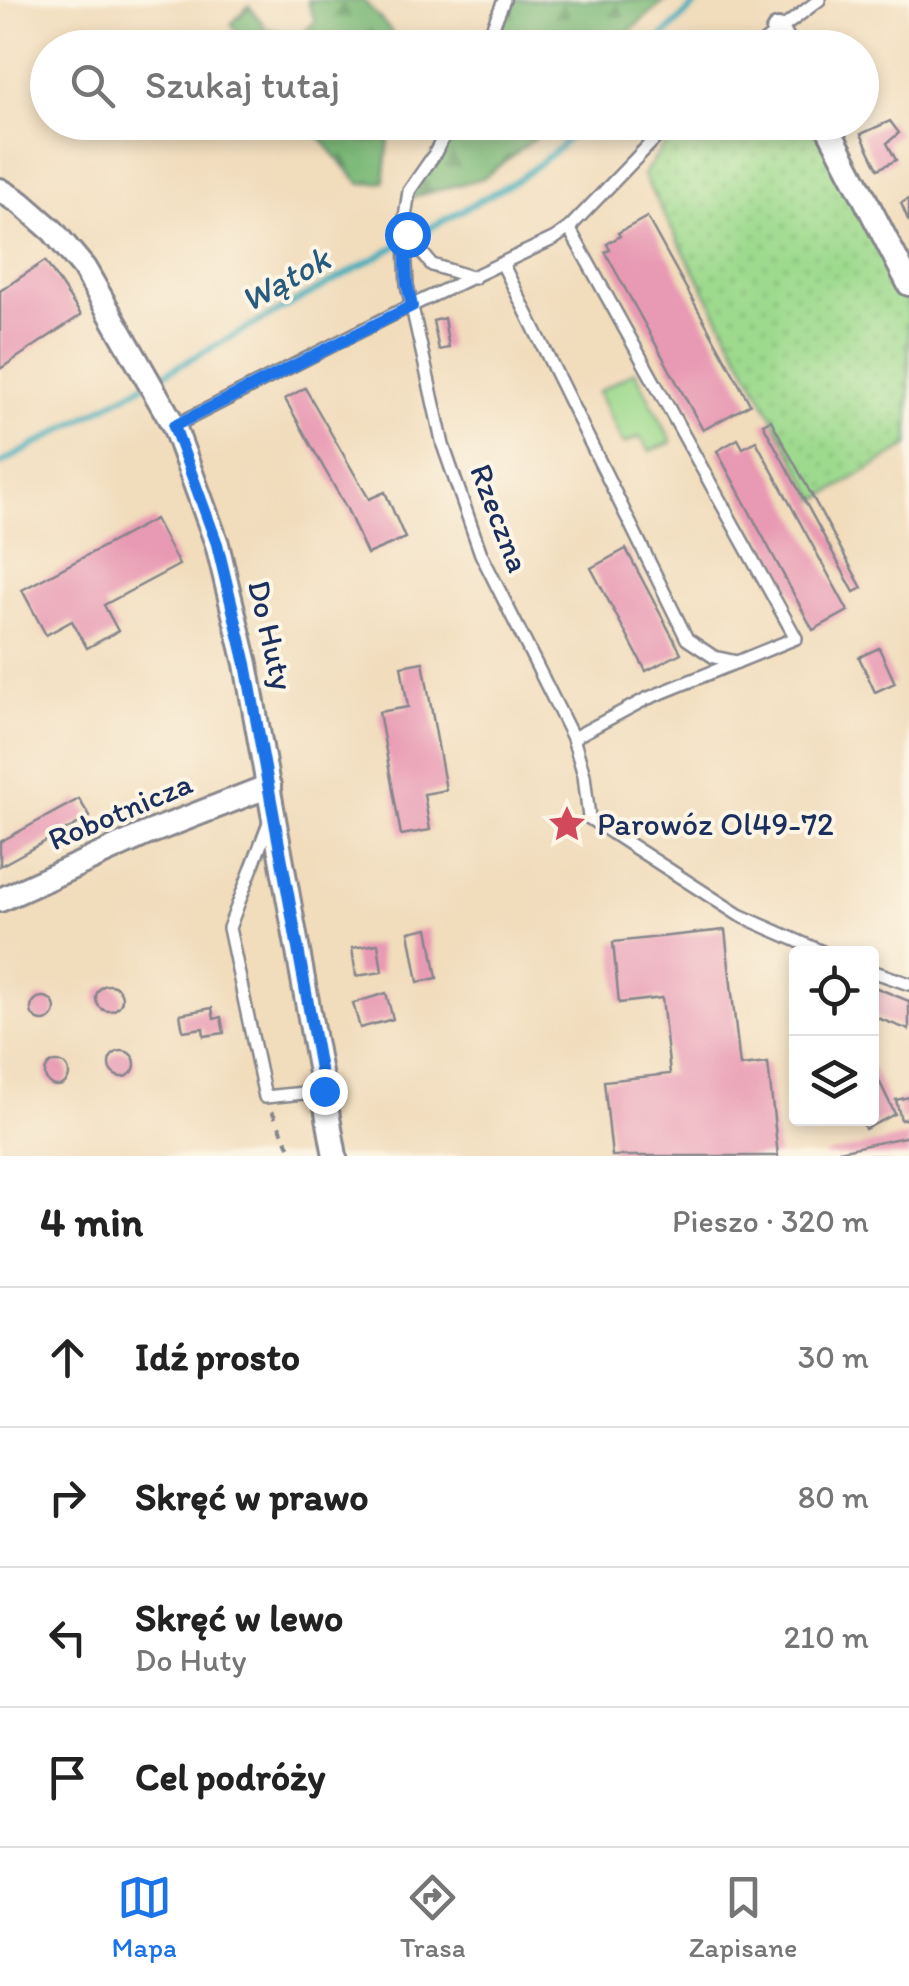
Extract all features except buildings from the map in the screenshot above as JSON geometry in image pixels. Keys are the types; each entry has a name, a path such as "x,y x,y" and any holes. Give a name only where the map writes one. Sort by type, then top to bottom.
{"street":[{"path":"834,140 909,284"},
{"name":"Do Huty","path":"0,190 53,231 84,268 174,426 217,544 246,664 335,1156"},
{"name":"Robotnicza","path":"0,900 146,834 269,786"}],"lane":[{"path":"492,30 504,0"},
{"path":"791,30 820,0"},
{"path":"442,140 409,192 404,224 415,248 432,265 474,278"},
{"path":"174,426 412,306 503,265 569,228 654,140"},
{"name":"Rzeczna","path":"404,224 412,306 443,446 480,554 573,738 584,775 589,818 739,916 808,946"},
{"path":"569,228 796,638 646,699 573,738"},
{"path":"503,265 687,639 714,657 737,662"},
{"path":"274,812 229,928 265,1097 324,1091"},
{"path":"879,973 909,984"}],"path":[{"path":"265,1097 294,1156"}],"green space":[{"path":"307,0 363,0 390,30 307,30 315,21"},
{"path":"506,0 666,0 631,30 493,30"},
{"path":"249,6 267,29 273,30 236,30 231,24"},
{"path":"322,140 389,140 384,182 360,184"},
{"path":"442,140 533,140 483,178 406,199"},
{"path":"823,140 909,299 909,445 817,500 643,175 667,142"},
{"path":"635,371 672,442 650,451 640,437 623,444 598,392"}],"waterway":[{"name":"Wątok","path":"669,30 700,0"},
{"name":"Wątok","path":"0,464 519,179 566,140"}],"place":[{"name":"Parowóz Ol49-72","path":"567,824"}],"route":[{"path":"324,1091 246,664 217,544 174,426 412,306 404,224 407,234"}]}
